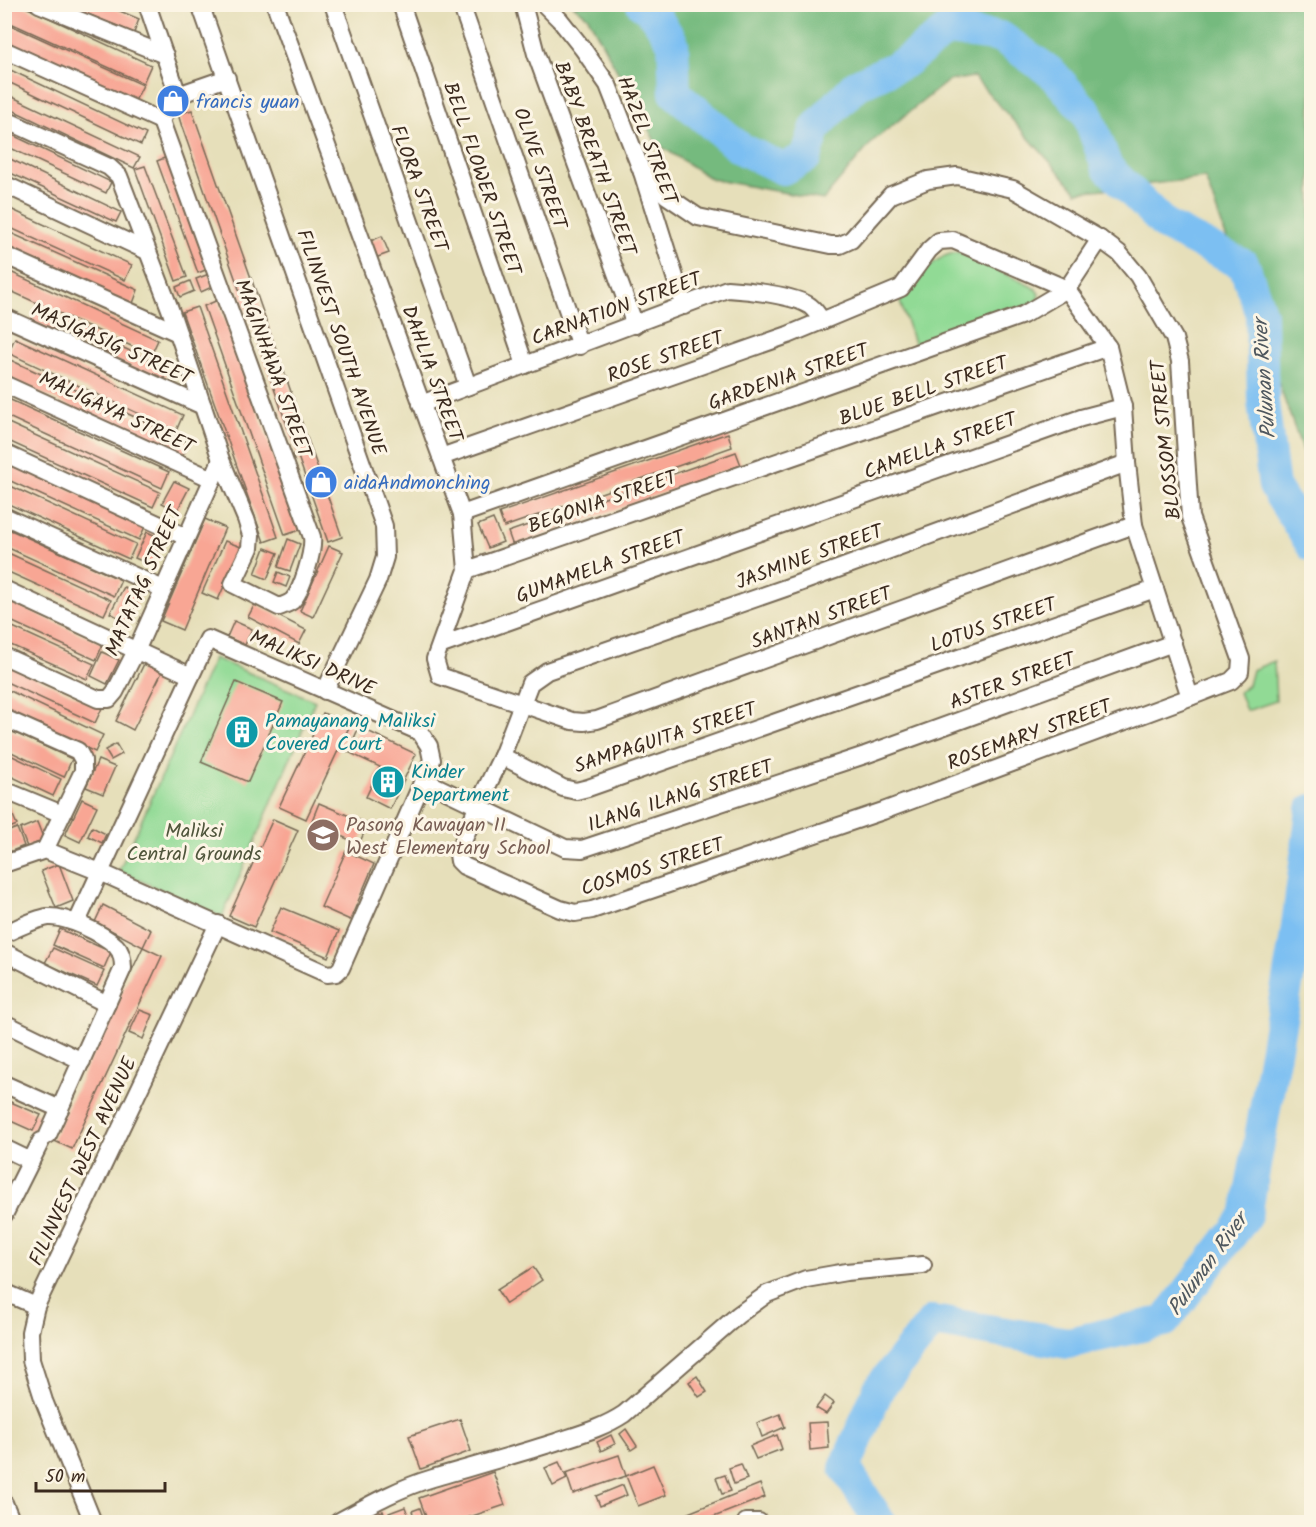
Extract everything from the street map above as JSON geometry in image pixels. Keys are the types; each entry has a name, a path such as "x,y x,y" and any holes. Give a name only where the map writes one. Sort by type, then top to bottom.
{"street":[{"path":"39,4 165,55"},
{"path":"147,4 178,95"},
{"name":"FILINVEST SOUTH AVENUE","path":"200,4 384,526 385,557 378,580 325,691"},
{"name":"DAHLIA STREET","path":"275,4 462,514 467,570 442,645 435,659 436,668 440,676 520,705"},
{"name":"FLORA STREET","path":"333,4 468,386"},
{"name":"BELL FLOWER STREET","path":"401,4 525,365"},
{"name":"OLIVE STREET","path":"461,4 580,345"},
{"name":"BABY BREATH STREET","path":"523,4 536,54 635,325"},
{"name":"HAZEL STREET","path":"544,4 584,49 608,85 642,172 684,306"},
{"path":"4,51 161,121 168,106 178,95 227,78"},
{"path":"4,119 109,167 119,176 178,333 220,459"},
{"name":"MAGINHAWA STREET","path":"161,121 312,537 312,556 294,599 287,604 279,607 233,584 250,548 251,536 220,459"},
{"name":"BLOSSOM STREET","path":"642,172 667,196 698,217 831,246 851,240 891,195 928,180 957,176 1013,189 1100,239 1119,253 1138,276 1174,338 1180,362 1190,517 1241,659 1240,672 1231,681 1190,697"},
{"path":"4,184 147,251"},
{"name":"GARDENIA STREET","path":"462,514 1023,315 1067,289 1100,239"},
{"name":"ROSE STREET","path":"441,458 788,335 901,288 929,250 939,241 953,240 1067,289"},
{"path":"4,255 178,333"},
{"path":"1067,289 1108,347 1123,407 1134,525 1190,697"},
{"name":"CARNATION STREET","path":"421,404 727,290 744,290 800,301 813,308 822,321"},
{"name":"MASIGASIG STREET","path":"4,317 203,406"},
{"name":"BLUE BELL STREET","path":"751,473 1108,347"},
{"name":"MALIGAYA STREET","path":"4,384 212,479"},
{"name":"CAMELLA STREET","path":"772,527 1081,418 1123,407"},
{"path":"4,453 186,537"},
{"name":"MATATAG STREET","path":"4,656 98,699 109,699 116,692 136,651 220,459"},
{"name":"JASMINE STREET","path":"520,705 530,683 547,671 794,585 1127,463"},
{"name":"BEGONIA STREET","path":"467,570 751,473"},
{"path":"4,516 163,589"},
{"name":"SANTAN STREET","path":"520,705 572,721 597,720 1134,525"},
{"name":"GUMAMELA STREET","path":"442,645 772,527"},
{"path":"4,589 191,676"},
{"name":"LOTUS STREET","path":"845,698 1155,589"},
{"name":"MALIKSI DRIVE","path":"208,639 325,691 420,732 429,746 432,760 341,968 336,973 327,974 100,872 208,639"},
{"name":"ASTER STREET","path":"865,755 1173,643"},
{"name":"ROSEMARY STREET","path":"883,810 1190,697"},
{"name":"SAMPAGUITA STREET","path":"502,756 563,788 576,791 845,698"},
{"path":"477,807 502,756 520,705"},
{"path":"4,718 78,751 83,760 83,771 45,850"},
{"name":"ILANG ILANG STREET","path":"423,780 565,848 582,849 865,755"},
{"path":"9,796 62,814"},
{"name":"COSMOS STREET","path":"477,807 458,854 459,861 464,866 560,909 575,913 592,910 883,810"},
{"path":"4,864 45,850 100,872 77,922"},
{"path":"4,934 46,917 59,917 77,922 117,947 122,956 123,968 60,1109 5,1215"},
{"name":"FILINVEST WEST AVENUE","path":"93,1522 44,1401 31,1360 30,1332 36,1306 218,924"},
{"path":"4,952 107,1004"},
{"path":"4,1023 81,1061"},
{"path":"4,1084 60,1109"},
{"path":"4,1148 31,1161"},
{"path":"338,1522 389,1494 421,1482 492,1463 593,1431 610,1423 624,1414 738,1315 767,1294 806,1280 846,1272 923,1265"},
{"path":"4,1292 36,1306"},
{"path":"4,1503 12,1522"},
{"path":"746,1522 758,1522"}],"green space":[{"path":"573,5 1311,5 1311,474 1205,178 1077,192 974,77 948,81 873,141 823,200 711,179 656,143 588,17"},
{"path":"959,252 1035,288 1039,294 1037,302 915,346 900,302 925,271 940,258"},
{"name":"Maliksi Central Grounds","path":"214,658 315,701 222,917 119,871"},
{"path":"1274,661 1276,701 1246,711 1239,692 1248,685 1252,670"}],"building":[{"path":"4,4 19,4 151,65 143,83 4,20"},
{"path":"63,4 103,4 139,19 134,33"},
{"path":"4,22 143,85 134,103 4,44"},
{"path":"4,67 146,134 141,145 4,80"},
{"path":"4,93 140,157 134,168 4,106"},
{"path":"192,110 342,537 328,542 182,127 178,114"},
{"path":"4,131 111,182 106,193 4,145"},
{"path":"4,156 121,212 116,222 4,170"},
{"path":"167,157 208,269 198,273 157,161"},
{"path":"145,166 187,277 176,281 135,169"},
{"path":"4,206 132,265 125,280 4,225"},
{"path":"4,230 138,290 132,306 4,249"},
{"path":"382,236 389,253 375,258 368,242"},
{"path":"4,269 158,340 151,355 4,288"},
{"path":"209,274 214,286 201,292 196,279"},
{"path":"190,281 194,291 180,297 176,287"},
{"path":"218,300 300,530 285,535 204,306"},
{"path":"197,307 278,537 264,542 182,312"},
{"path":"37,308 167,368 164,382 30,323"},
{"path":"15,338 183,415 176,431 8,353"},
{"path":"6,358 190,444 181,458 4,376"},
{"path":"4,397 169,472 162,488 4,415"},
{"path":"4,421 160,492 153,507 4,439"},
{"path":"728,433 732,447 504,527 499,513"},
{"path":"736,452 741,465 513,546 508,532"},
{"path":"4,459 146,524 139,540 4,478"},
{"path":"174,481 189,488 177,511 162,503"},
{"path":"4,483 136,544 129,559 4,502"},
{"path":"205,519 225,528 182,630 161,621"},
{"path":"493,519 503,542 488,548 478,525"},
{"path":"4,527 121,580 114,596 4,546"},
{"path":"147,532 163,539 151,565 135,558"},
{"path":"288,539 300,544 290,571 278,567"},
{"path":"225,541 241,547 218,600 202,593"},
{"path":"329,546 343,552 313,617 300,611"},
{"path":"265,548 278,553 267,579 255,574"},
{"path":"4,551 111,600 104,615 4,570"},
{"path":"278,572 290,577 286,587 274,582"},
{"path":"124,587 141,595 127,622 110,613"},
{"path":"4,599 103,644 96,660 4,618"},
{"path":"255,604 306,630 299,644 248,617"},
{"path":"234,621 252,629 245,645 227,637"},
{"path":"4,623 94,664 87,679 4,642"},
{"path":"102,652 119,660 107,684 91,676"},
{"path":"4,663 102,708 95,723 4,681"},
{"path":"144,664 162,672 133,730 116,721"},
{"name":"Pamayanang Maliksi Covered Court","path":"236,682 283,702 248,782 201,762"},
{"path":"4,688 103,735 95,752 4,709"},
{"path":"323,713 350,725 306,819 279,807"},
{"name":"Kinder Department","path":"359,727 416,754 390,809 366,797 380,767 348,752"},
{"path":"5,728 72,759 64,777 5,749"},
{"path":"116,744 122,754 111,760 105,750"},
{"path":"4,752 61,779 53,796 4,773"},
{"path":"98,760 115,767 103,794 86,787"},
{"path":"82,799 97,806 80,842 65,835"},
{"path":"319,803 368,824 359,844 311,823"},
{"path":"9,806 17,825 4,830 4,808"},
{"path":"273,819 298,830 254,927 229,916"},
{"path":"37,822 44,840 27,847 20,829"},
{"path":"92,827 106,834 102,843 88,836"},
{"path":"17,828 24,846 9,852 4,841 4,833"},
{"path":"346,851 374,864 350,920 321,907"},
{"path":"59,864 73,901 56,908 41,871"},
{"path":"103,905 151,930 143,947 95,922"},
{"path":"281,907 339,931 328,957 270,932"},
{"path":"60,929 111,952 104,968 53,945"},
{"path":"143,947 162,956 72,1149 52,1140"},
{"path":"53,948 104,971 97,986 45,963"},
{"path":"140,1010 153,1015 143,1039 129,1033"},
{"path":"6,1100 41,1115 33,1131 4,1118"},
{"path":"533,1267 542,1280 506,1304 497,1290"},
{"path":"697,1376 707,1392 699,1397 689,1382"},
{"path":"825,1396 834,1403 826,1414 816,1408"},
{"path":"780,1414 785,1427 762,1437 757,1423"},
{"path":"460,1419 471,1451 421,1469 409,1436"},
{"path":"827,1422 829,1448 810,1450 808,1423"},
{"path":"626,1429 637,1446 631,1450 620,1434"},
{"path":"611,1435 615,1444 601,1451 597,1442"},
{"path":"777,1435 782,1449 756,1459 750,1446"},
{"path":"619,1455 626,1476 573,1494 566,1473"},
{"path":"559,1462 567,1479 553,1486 545,1468"},
{"path":"741,1464 747,1479 734,1484 729,1468"},
{"path":"653,1465 666,1495 638,1506 626,1476"},
{"path":"493,1472 505,1505 455,1522 428,1522 419,1498"},
{"path":"725,1475 731,1491 722,1494 716,1478"},
{"path":"760,1484 765,1497 701,1522 666,1522"},
{"path":"623,1485 627,1495 600,1506 596,1496"},
{"path":"405,1507 411,1522 392,1522 389,1513"},
{"path":"420,1508 425,1522 416,1522 412,1511"},
{"path":"383,1511 387,1522 350,1522"}],"waterway":[{"name":"Pulunan River","path":"642,4 654,14 673,43 675,93 740,148 783,169 806,157 816,127 856,85 904,63 947,30 1001,37 1052,73 1087,113 1107,167 1166,226 1244,265 1261,314 1263,402 1274,486 1312,546"},
{"path":"969,4 973,33"},
{"name":"Pulunan River","path":"880,1522 845,1468 879,1388 933,1321 1068,1343 1165,1321 1246,1216 1295,940 1312,810"}],"place":[{"name":"francis yuan","path":"173,101"},
{"name":"aidaAndmonching","path":"321,482"},
{"name":"Pamayanang Maliksi Covered Court","path":"242,732"},
{"name":"Kinder Department","path":"388,782"},
{"name":"Pasong Kawayan II West Elementary School","path":"323,835"}]}
